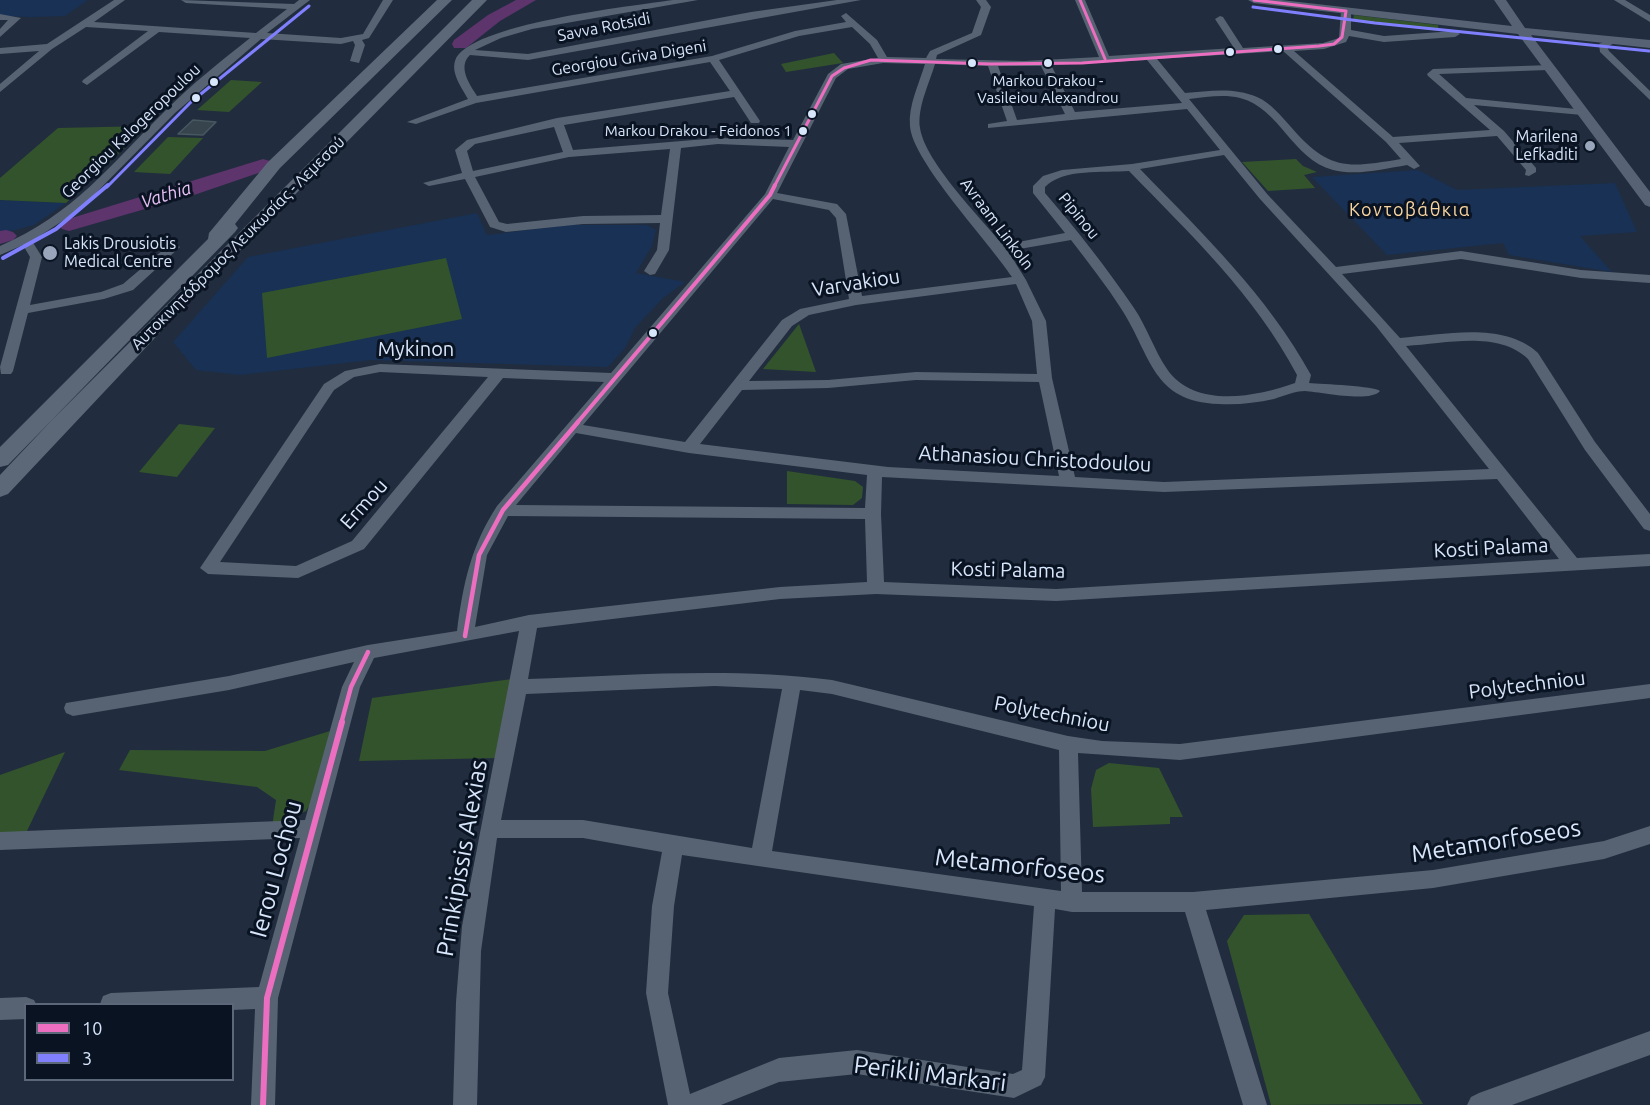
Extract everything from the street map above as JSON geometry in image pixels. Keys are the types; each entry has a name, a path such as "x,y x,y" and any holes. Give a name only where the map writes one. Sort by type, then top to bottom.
{"highway":[{"path":"198,257 274,165 445,0"},
{"name":"Αυτοκινητόδρομος Λευκωσίας - Λεμεσού","path":"0,489 73,410 446,25 462,0"},
{"name":"Αυτοκινητόδρομος Λευκωσίας - Λεμεσού","path":"0,460 198,257 446,25 480,0"},
{"path":"219,260 379,114 491,0"}],"main road":[{"path":"1254,0 1650,42"},
{"path":"1500,0 1650,186"},
{"path":"1512,0 1525,29 1547,67 1650,202"},
{"path":"1525,29 1613,41 1650,42"}],"street":[{"path":"0,89 49,47 120,0"},
{"path":"186,0 301,3"},
{"path":"85,24 341,41 366,36 388,0"},
{"path":"474,100 460,74 459,60 464,52 480,42 518,29 693,0"},
{"name":"Savva Rotsidi","path":"464,52 528,57 751,15 856,0"},
{"path":"929,62 937,50 976,35 985,17 986,7 981,0"},
{"path":"1080,0 1106,59"},
{"path":"1618,0 1650,19"},
{"name":"Georgiou Kalogeropoulou","path":"0,251 26,241 65,218 104,184 169,113 301,3"},
{"path":"837,4 852,24 869,37 883,55 883,60"},
{"path":"465,636 473,573 485,535 503,510 770,195 831,76 845,66 883,60 992,64 1045,63 1286,49 1337,43 1343,40 1346,32 1346,11"},
{"path":"0,16 16,18 0,34"},
{"path":"1220,19 1241,52"},
{"path":"511,20 518,29"},
{"name":"Georgiou Griva Digeni","path":"412,122 474,100 713,59 798,33 852,24"},
{"path":"87,82 157,29"},
{"path":"1346,32 1384,39 1455,33"},
{"path":"355,61 360,45 357,39"},
{"path":"1613,41 1602,46 1605,52 1650,97"},
{"path":"0,51 49,47"},
{"path":"992,126 1186,101 1228,93 1245,95 1258,101 1307,153 1321,162 1338,168 1412,164 1390,140 1286,49"},
{"path":"1150,57 1225,152 1335,271 1396,342 1574,566"},
{"path":"713,59 734,94 755,121"},
{"name":"Avraam Linkoln","path":"929,62 915,114 916,131 926,155 938,172 1000,249 1020,280 1039,321 1045,378 1068,481"},
{"path":"1045,63 1071,116"},
{"path":"992,64 1013,122"},
{"path":"1529,173 1532,170 1500,133 1466,101 1432,74 1437,71 1547,67"},
{"path":"666,219 583,220 506,228 494,224 468,174 461,150 464,146 557,121 620,109 734,94"},
{"path":"1466,101 1582,112"},
{"path":"557,121 569,154"},
{"path":"1390,140 1500,133"},
{"path":"429,183 569,154 718,141 798,144"},
{"path":"650,271 663,250 676,143"},
{"name":"Pipinou","path":"1225,152 1132,167 1062,173 1047,178 1039,186 1039,193 1075,236 1130,312 1161,370 1173,385 1191,395 1219,400 1281,394 1301,386"},
{"path":"1132,167 1238,279 1293,352 1304,375 1301,386 1338,391 1373,391"},
{"path":"770,195 833,207 842,217 856,301"},
{"path":"1000,249 1075,236"},
{"path":"6,371 36,257 26,241"},
{"path":"22,310 104,295 128,287 174,247"},
{"path":"1335,271 1461,255 1581,274 1650,279"},
{"name":"Varvakiou","path":"689,448 787,323 805,312 856,301 1020,280"},
{"path":"1396,342 1494,338 1521,345 1533,356 1590,447 1650,525"},
{"name":"Mykinon","path":"208,568 328,387 350,374 380,368 616,378"},
{"name":"Ermou","path":"208,568 298,572 358,545 500,372"},
{"path":"738,386 828,384 916,376 1045,378"},
{"name":"Athanasiou Christodoulou","path":"573,428 689,448 875,470 1164,487 1499,474"},
{"path":"875,470 873,514 876,588"},
{"path":"503,510 873,514"},
{"name":"Kosti Palama","path":"73,708 228,683 369,652 465,636 529,622 780,593 876,588 1056,595 1650,560"},
{"name":"Prinkipissis Alexias","path":"465,1105 467,986 476,901 519,687 529,622"},
{"name":"Ierou Lochou","path":"263,1105 267,998 351,687 369,652"},
{"name":"Polytechniou","path":"519,687 732,678 793,681 832,687 1068,744 1102,749 1180,752 1650,691"},
{"path":"760,859 793,681"},
{"path":"1068,744 1072,902"},
{"name":"Metamorfoseos","path":"491,829 583,829 760,859 1072,902 1192,902 1433,879 1604,850 1650,835"},
{"path":"0,841 314,830"},
{"path":"674,844 663,906 657,993 680,1105"},
{"name":"Perikli Markari","path":"691,1105 779,1070 857,1062 1014,1086 1033,1077 1045,899"},
{"path":"1192,902 1255,1105"},
{"path":"156,1003 267,998"},
{"path":"0,1009 24,1008"},
{"path":"1479,1105 1650,1043"}],"shaded area":[{"path":"0,0 88,0 65,16 31,17 0,16"},
{"path":"1418,170 1457,190 1615,183 1637,232 1580,236 1612,272 1509,255 1503,243 1387,255 1312,177"},
{"path":"0,200 66,203 34,225 0,234"},
{"path":"477,213 487,235 568,225 647,225 656,230 652,246 636,273 685,282 663,298 635,328 625,348 608,367 371,360 240,375 196,370 173,342 248,257"}],"green space":[{"path":"1354,15 1438,25 1439,31 1353,21"},
{"path":"834,53 843,63 786,72 781,64"},
{"path":"231,80 262,82 229,112 197,110"},
{"path":"148,126 66,203 0,200 0,178 58,128"},
{"path":"168,137 203,138 170,174 134,172"},
{"path":"1296,159 1303,166 1317,172 1304,175 1315,188 1268,191 1242,162"},
{"path":"446,258 462,319 267,358 262,293"},
{"path":"799,324 816,372 763,369"},
{"path":"179,424 215,428 177,477 139,472"},
{"path":"787,471 855,481 863,487 862,498 853,505 787,504"},
{"path":"512,679 498,758 359,761 372,698"},
{"path":"330,731 316,795 306,811 272,827 276,800 257,787 119,770 130,750 265,751"},
{"path":"65,752 26,833 0,834 0,775"},
{"path":"1109,763 1159,768 1183,817 1170,817 1170,824 1093,827 1091,789 1096,770"},
{"path":"1309,914 1423,1104 1271,1105 1227,941 1244,915"}],"building":[{"path":"193,120 216,122 203,135 178,134"}],"waterway":[{"name":"Vathia","path":"460,44 494,18 528,0"},
{"name":"Vathia","path":"69,225 190,190 263,165"},
{"name":"Vathia","path":"0,238 6,236"}],"transit line":[{"name":"10","path":"1080,0 1105,59"},
{"name":"10","path":"465,636 479,555 503,510 770,195 832,76 844,68 871,60 991,64 1082,63 1319,46 1334,44 1342,37 1346,11 1254,0"},
{"name":"3","path":"3,258 56,229 77,213 116,178 191,102 309,6"},
{"name":"3","path":"1253,7 1375,23 1649,51"},
{"name":"10","path":"263,1105 267,998 351,687 368,652"}],"place":[{"name":"Markou Drakou - Vasileiou Alexandrou","path":"1048,63"},
{"name":"Markou Drakou - Feidonos 1","path":"803,131"},
{"name":"Marilena Lefkaditi","path":"1590,146"},
{"name":"Lakis Drousiotis Medical Centre","path":"50,253"}],"district":[{"name":"Κοντοβάθκια","path":"1410,210"}]}
